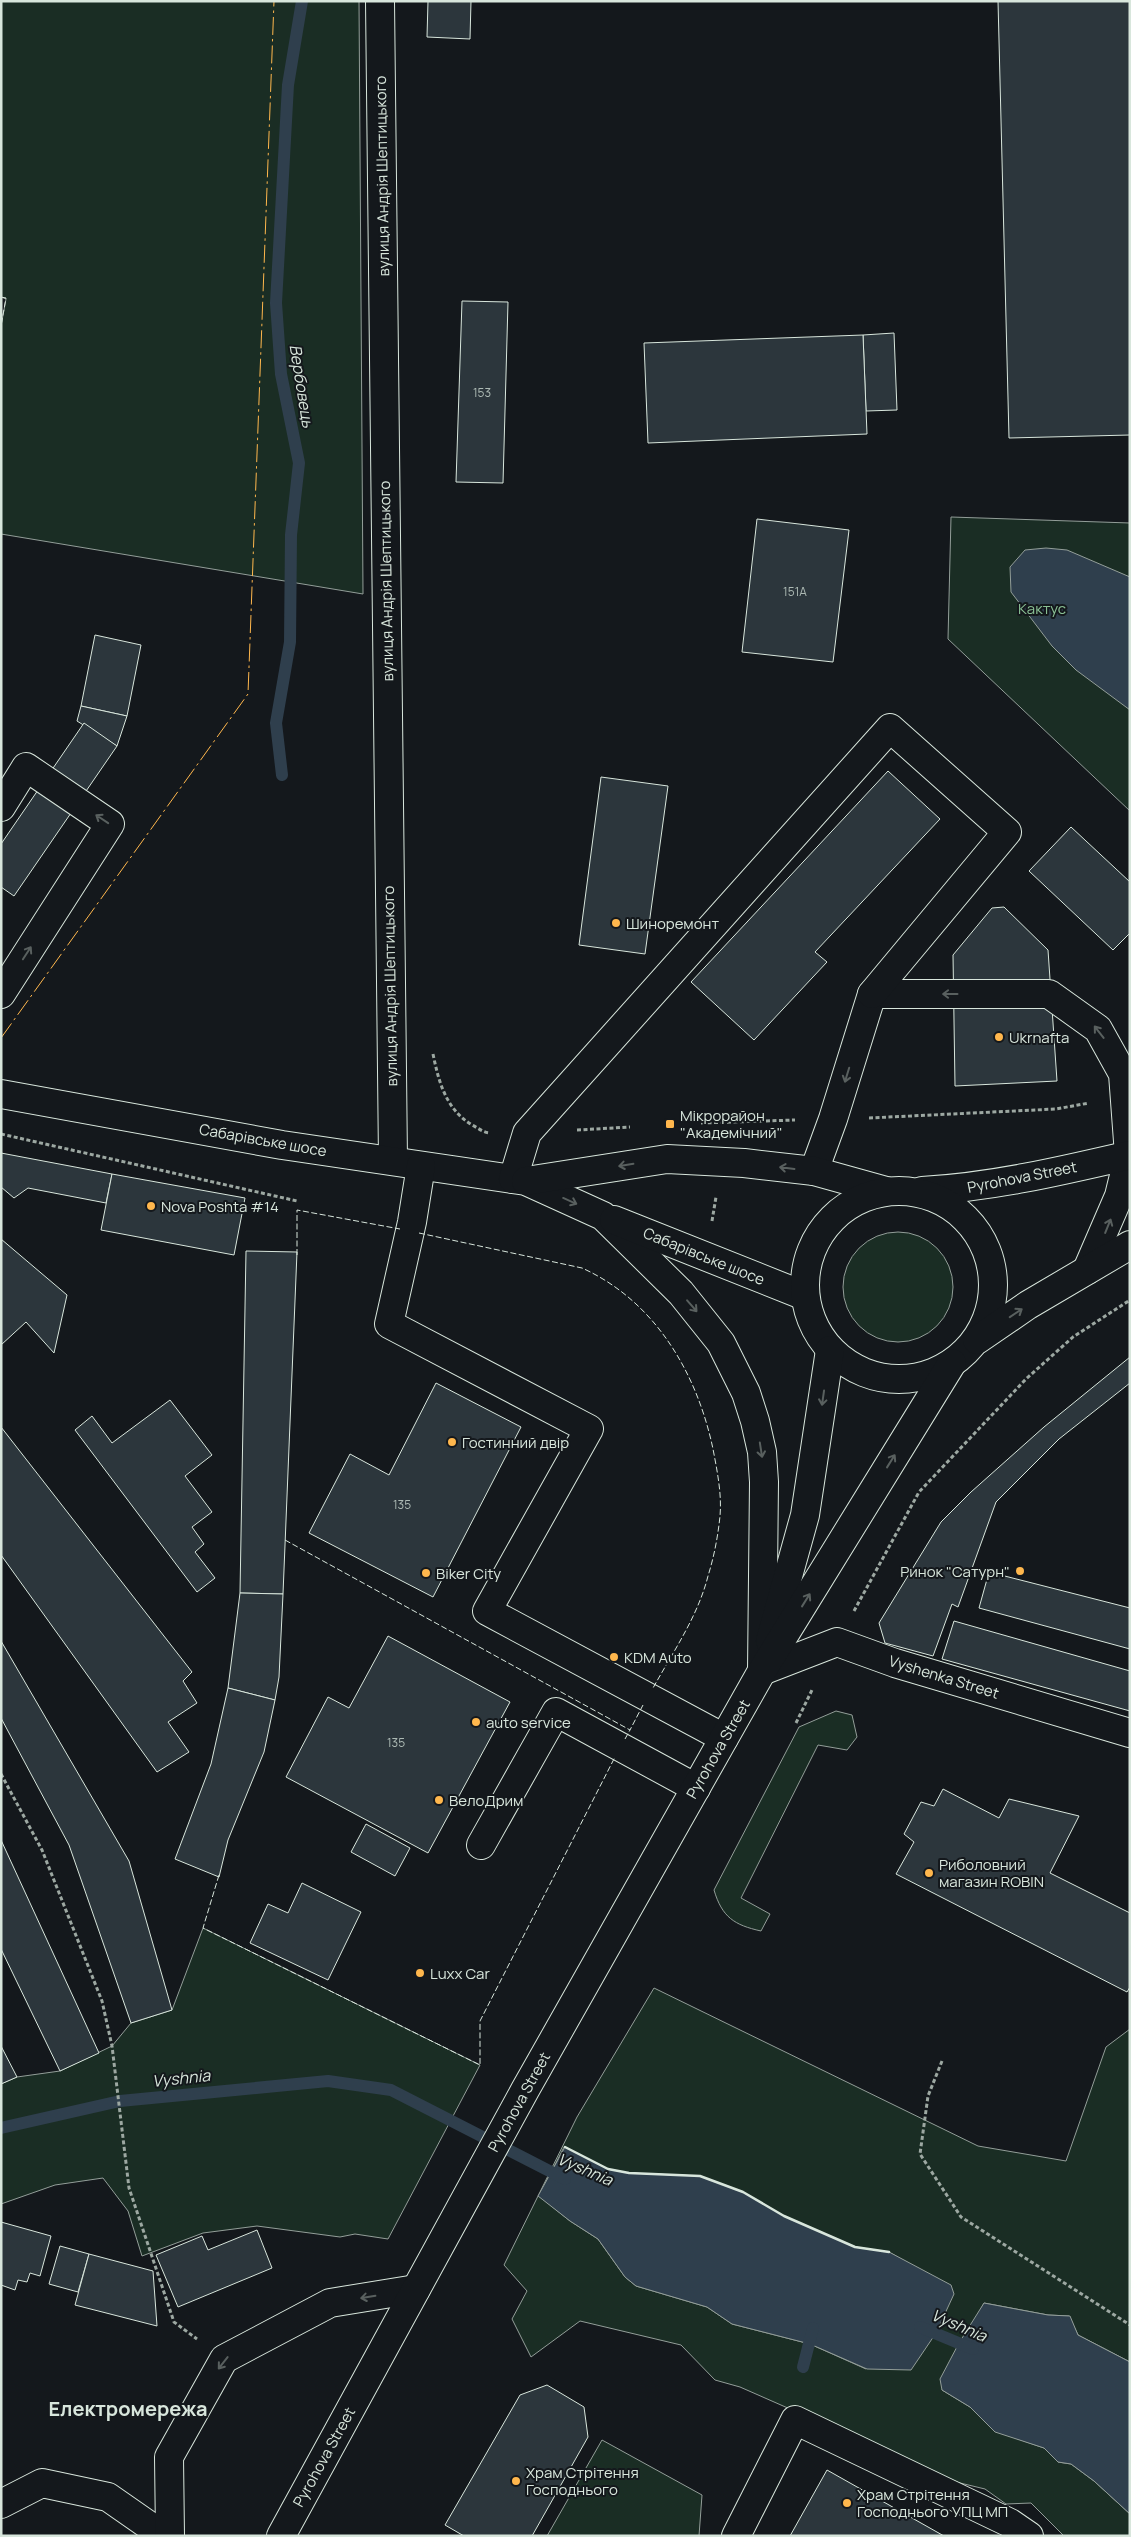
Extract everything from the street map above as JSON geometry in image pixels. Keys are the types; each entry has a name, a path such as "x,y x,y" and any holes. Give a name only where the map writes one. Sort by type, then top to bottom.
{"street":[{"name":"вулиця Андрія Шептицького","path":"380,1 393,1160"},
{"path":"814,1171 833,1119 872,994 1007,832 890,728 527,1133 519,1180 666,1159 744,1163 814,1171 943,1201 969,1221 986,1248 994,1280 990,1311 976,1341"},
{"path":"1,807 26,767 110,824 1,994"},
{"path":"872,994 1049,994 1098,1029 1126,1078 1130,1155 1120,1196 1087,1270"},
{"name":"Сабарівське шосе","path":"1,1094 290,1146 519,1180 603,1216 805,1296"},
{"name":"Pyrohova Street","path":"899,1191 966,1188 1038,1176 1130,1155"},
{"path":"421,1166 412,1222 389,1324 589,1429 487,1611 724,1738"},
{"path":"899,1191 852,1204 824,1227 808,1260 805,1296 814,1324 830,1350 857,1370 888,1380 922,1377 952,1363 976,1341 1028,1305 1130,1245"},
{"path":"603,1216 681,1293 705,1321 734,1365 746,1393 762,1452 764,1482 762,1671 837,1642"},
{"name":"Pyrohova Street","path":"762,1671 805,1515 830,1350"},
{"name":"Pyrohova Street","path":"281,2536 525,2090 762,1671 952,1363"},
{"name":"Vyshenka Street","path":"837,1642 895,1663 1130,1733"},
{"path":"481,1845 556,1712 696,1788"},
{"path":"170,2536 169,2457 224,2359 330,2303 416,2289"},
{"path":"736,2536 795,2420 1010,2523 1029,2536"},
{"path":"1,2504 42,2483 108,2498 164,2536"}],"path":[{"path":"433,1054 439,1081 445,1096 462,1119 486,1133 527,1133 632,1127"},
{"path":"697,1123 1056,1109 1126,1078"},
{"path":"1,1134 297,1201"},
{"path":"796,1723 837,1642 919,1492 1026,1379 1073,1337 1130,1300"},
{"path":"1,1774 42,1850 102,2001 112,2046 129,2188 174,2322 224,2359"},
{"path":"942,2061 928,2096 920,2154 961,2217 1130,2325"}],"green space":[{"path":"1,1 359,1 363,594 1,534 1,326 6,299 1,297"},
{"name":"Кактус","path":"951,517 1130,523 1130,811 948,639"},
{"path":"898,1232 919,1236 937,1248 949,1266 953,1287 949,1308 937,1326 919,1338 898,1342 877,1338 859,1326 847,1308 843,1287 847,1266 859,1248 877,1236"},
{"path":"836,1711 852,1715 857,1737 847,1750 818,1745 741,1898 770,1914 761,1931 736,1923 721,1907 714,1890 799,1727"},
{"path":"203,1928 480,2065 388,2239 355,2234 340,2237 257,2226 203,2233 142,2256 128,2211 103,2178 55,2185 1,2204 1,2084 17,2077 60,2071 112,2046 131,2023 172,2010"},
{"path":"654,1988 978,2146 1066,2161 1106,2047 1130,2029 1130,2362 1078,2335 1069,2316 1048,2315 984,2303 942,2390 970,2407 995,2431 1044,2448 1058,2462 1071,2464 1094,2481 1130,2514 1130,2536 1064,2536 1031,2503 1006,2504 985,2489 956,2482 740,2387 715,2380 681,2345 580,2321 531,2357 512,2319 527,2291 504,2265 577,2117","holes":["564,2147 608,2169 629,2173 700,2176 743,2192 784,2216 855,2247 889,2252 913,2266 866,2369 810,2344 732,2324 707,2307 636,2286 625,2277 598,2239 570,2221 539,2196"]},
{"path":"602,2440 702,2495 699,2536 547,2536"}],"water":[{"path":"1046,548 1067,550 1130,577 1130,710 1076,670 1052,646 1011,592 1010,567 1025,550"},
{"path":"565,2147 608,2169 629,2173 700,2176 743,2192 784,2216 855,2247 889,2252 951,2285 954,2294 936,2333 911,2370 867,2369 810,2344 732,2324 707,2307 636,2286 625,2277 598,2239 570,2221 538,2196"},
{"path":"984,2303 1048,2315 1070,2316 1078,2335 1130,2362 1130,2514 1094,2481 1071,2464 1058,2462 1044,2448 995,2432 970,2407 942,2390 940,2379 959,2343"}],"building":[{"path":"428,1 471,1 470,39 427,37"},
{"path":"998,1 1130,1 1130,435 1009,438"},
{"path":"462,301 508,302 503,483 456,482"},
{"path":"894,333 897,410 866,411 863,335"},
{"path":"863,335 867,434 648,443 644,343"},
{"path":"757,519 849,530 833,662 742,652"},
{"path":"95,635 141,645 127,716 81,706"},
{"path":"81,706 127,716 117,746 77,721"},
{"path":"84,723 117,746 14,896 1,887 1,844"},
{"path":"888,771 940,819 815,952 827,962 754,1040 691,982"},
{"path":"601,777 668,786 645,954 579,945"},
{"path":"1071,827 1130,882 1130,933 1113,950 1029,871"},
{"path":"1004,907 1048,950 1057,1081 955,1086 953,955 992,908"},
{"path":"1,1153 112,1174 106,1203 28,1188 14,1198 1,1187"},
{"path":"112,1174 245,1198 234,1255 101,1230"},
{"path":"1,1239 67,1295 54,1353 26,1322 1,1345"},
{"path":"246,1251 297,1252 283,1594 240,1593"},
{"path":"1130,1357 1130,1383 1059,1439 996,1502 958,1607 952,1604 933,1656 885,1643 879,1623 941,1522 971,1492 1044,1427"},
{"path":"436,1383 521,1427 433,1597 309,1533 350,1454 389,1475"},
{"path":"170,1400 212,1455 185,1476 212,1512 192,1527 204,1544 195,1552 215,1578 197,1592 75,1430 92,1416 112,1443"},
{"path":"1,1427 192,1672 183,1681 197,1703 168,1722 189,1752 157,1772 1,1555"},
{"path":"989,1572 1130,1608 1130,1649 979,1608"},
{"path":"240,1593 283,1594 279,1677 275,1700 228,1688"},
{"path":"954,1621 1130,1671 1130,1711 942,1659"},
{"path":"388,1636 510,1702 428,1853 286,1777 328,1697 349,1708"},
{"path":"1,1641 129,1861 172,2010 131,2023 69,1845 1,1718"},
{"path":"228,1688 275,1700 264,1752 228,1840 219,1877 175,1859 211,1764"},
{"path":"943,1789 999,1818 1009,1799 1079,1816 1050,1873 1130,1913 1130,1987 1127,1992 896,1874 914,1842 904,1834 921,1802 934,1806"},
{"path":"366,1824 410,1848 395,1876 351,1852"},
{"path":"1,1840 99,2053 60,2071 1,1949"},
{"path":"302,1883 361,1912 328,1980 250,1943 268,1904 288,1913"},
{"path":"1,2046 17,2077 1,2084"},
{"path":"1,2222 51,2236 40,2276 30,2273 27,2282 18,2280 15,2290 1,2285"},
{"path":"257,2230 272,2268 178,2307 156,2255 202,2236 208,2250"},
{"path":"60,2246 89,2254 78,2292 49,2284"},
{"path":"89,2254 153,2271 157,2326 75,2305"},
{"name":"Храм Стрітення Господнього","path":"547,2385 584,2407 588,2437 532,2536 464,2536 445,2525 520,2395"},
{"name":"Храм Стрітення Господнього УПЦ МП","path":"827,2470 944,2536 790,2536"}],"waterway":[{"name":"Вербовець","path":"282,775 276,723 290,642 291,535 299,463 281,374 276,303 288,85 302,1"},
{"name":"Vyshnia","path":"1,2128 120,2101 328,2081 391,2090 565,2179"},
{"name":"Vyshnia","path":"920,2327 973,2349"},
{"path":"803,2367 813,2328"}],"fence":[{"path":"1,297 6,298 1,326"},
{"path":"297,1255 297,1210 400,1229"},
{"path":"419,1233 582,1268 608,1282 631,1300 669,1342 684,1367 706,1421 713,1449 720,1491 720,1516 717,1539 704,1591 684,1634 653,1688"},
{"path":"285,1540 630,1730 643,1705"},
{"path":"625,1739 630,1730"},
{"path":"219,1875 203,1928 480,2065 480,2021 615,1757"}],"wall":[{"path":"565,2147 608,2169 629,2173 700,2176 743,2192 784,2216 855,2247 889,2252"}],"power":[{"path":"1,1038 248,694 274,1"}],"place":[{"name":"Шиноремонт","path":"616,923"},
{"name":"Ukrnafta","path":"999,1037"},
{"name":"Мікрорайон \"Академічний\"","path":"670,1124"},
{"name":"Nova Poshta #14","path":"151,1206"},
{"name":"Гостинний двір","path":"452,1442"},
{"name":"Ринок \"Сатурн\"","path":"1020,1571"},
{"name":"Biker City","path":"426,1573"},
{"name":"KDM Auto","path":"614,1657"},
{"name":"auto service","path":"476,1722"},
{"name":"ВелоДрим","path":"439,1800"},
{"name":"Риболовний магазин ROBIN","path":"929,1873"},
{"name":"Luxx Car","path":"420,1973"},
{"name":"Храм Стрітення Господнього","path":"516,2481"},
{"name":"Храм Стрітення Господнього УПЦ МП","path":"847,2503"}],"district":[{"name":"Електромережа","path":"128,2408"}]}
